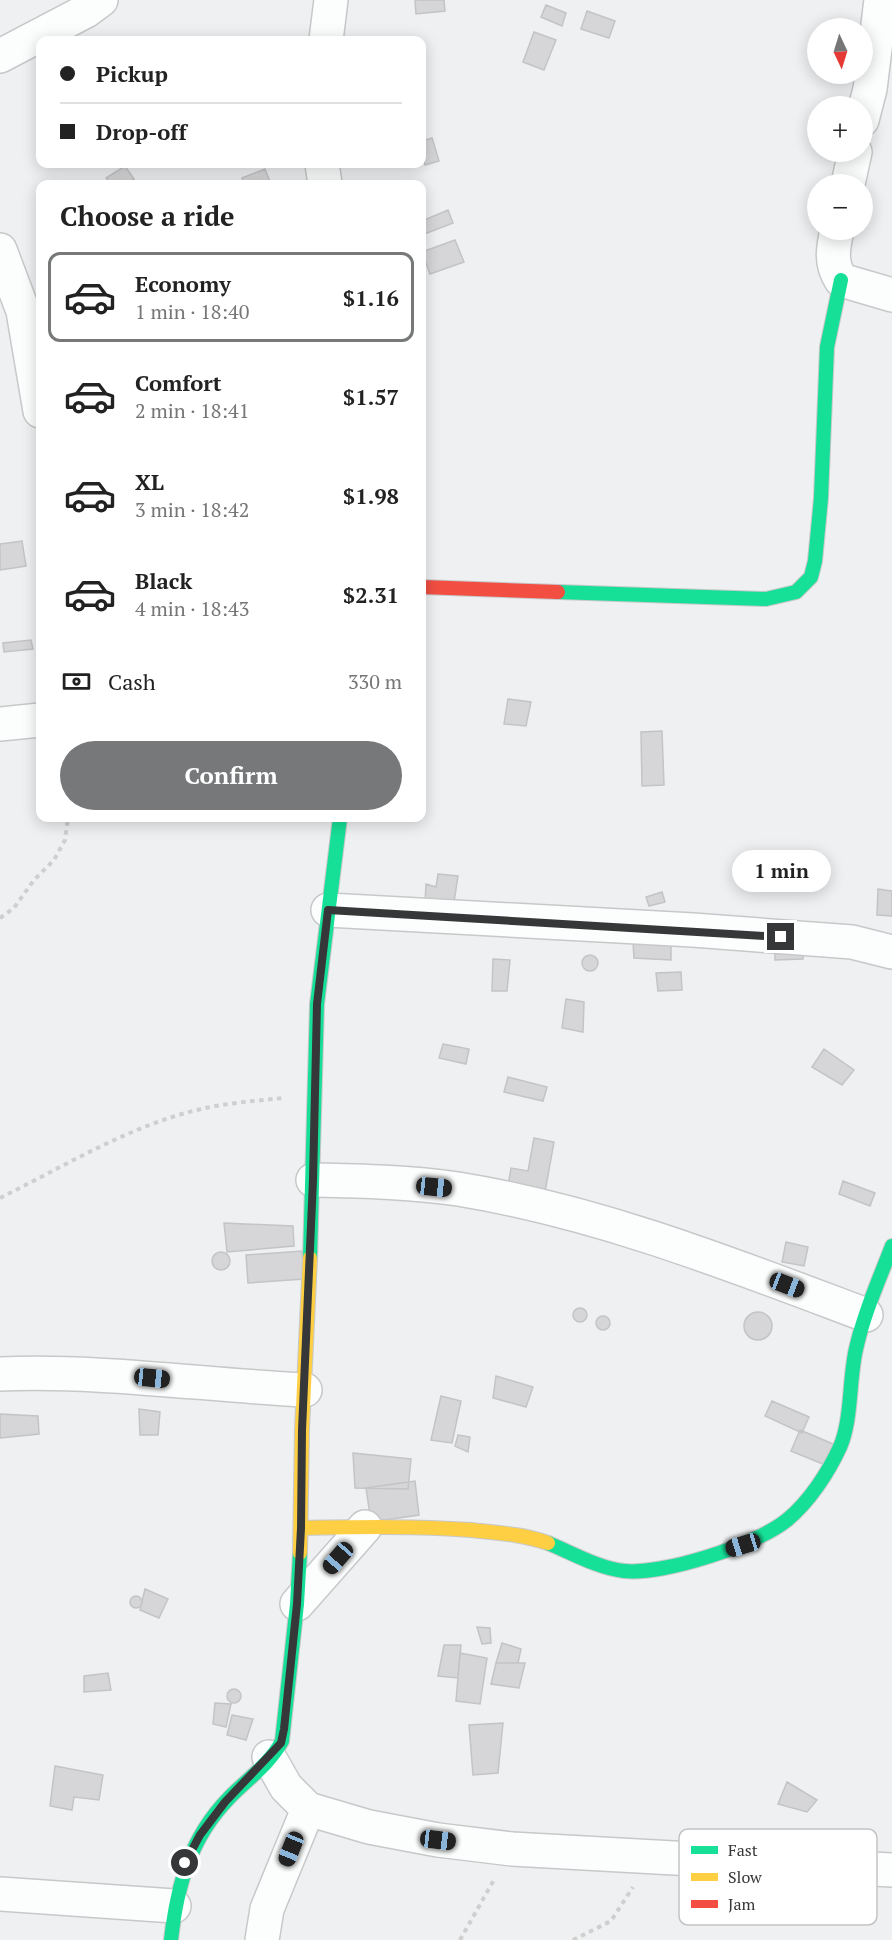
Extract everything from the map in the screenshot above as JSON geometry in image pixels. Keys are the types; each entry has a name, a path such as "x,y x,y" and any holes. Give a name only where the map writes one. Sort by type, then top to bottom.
{"street":[{"path":"39,36 86,11 101,0"},
{"path":"327,36 331,0"},
{"path":"881,0 881,91"},
{"path":"1,56 36,37"},
{"path":"835,240 834,270 841,280 892,295"},
{"path":"4,267 23,310 36,387"},
{"path":"426,587 766,599 796,592 810,577 815,561 821,498 827,347 841,280"},
{"path":"0,724 36,720"},
{"path":"171,1940 174,1906 185,1863 200,1835 225,1802 281,1743 284,1729 297,1604 301,1528 317,1004 339,822"},
{"path":"328,910 704,931 852,942 892,952"},
{"path":"313,1180 386,1182 457,1189 530,1203 629,1230 728,1263 866,1315"},
{"path":"301,1528 427,1526 523,1535 625,1572 678,1563 743,1545 787,1521 830,1467 842,1443 856,1351 866,1315 892,1246"},
{"path":"0,1374 95,1374 305,1390"},
{"path":"297,1604 365,1527"},
{"path":"269,1757 286,1787 308,1809 369,1827 438,1840 512,1849 679,1859"},
{"path":"262,1940 267,1909 308,1809"},
{"path":"877,1869 892,1870"},
{"path":"0,1894 174,1906"}],"path":[{"path":"0,918 14,908 34,880 54,860 65,840 67,822"},
{"path":"0,1198 123,1137 168,1118 198,1109 314,1094"},
{"path":"460,1940 512,1849"},
{"path":"573,1940 611,1921 626,1901 649,1857"}],"building":[{"path":"415,0 444,0 445,11 416,14"},
{"path":"546,5 566,13 562,26 541,17"},
{"path":"587,11 615,21 609,38 581,29"},
{"path":"534,32 556,40 544,70 523,62"},
{"path":"432,138 439,161 426,165 426,140"},
{"path":"122,168 126,168 134,179 108,180 106,178"},
{"path":"265,169 269,180 243,180 242,178"},
{"path":"448,210 453,223 426,233 426,219"},
{"path":"455,240 464,262 430,274 426,263 426,251"},
{"path":"22,541 26,566 0,570 0,544"},
{"path":"31,640 33,649 4,652 3,643"},
{"path":"508,699 531,702 526,726 504,724"},
{"path":"662,731 664,785 642,786 641,732"},
{"path":"438,874 458,876 454,902 425,903 426,884 436,887"},
{"path":"878,889 892,891 892,916 877,915"},
{"path":"662,892 665,902 649,906 646,897"},
{"path":"633,942 671,945 671,960 634,958"},
{"path":"775,944 803,944 803,959 775,960"},
{"path":"587,955 593,955 598,963 596,969 587,971 582,966 582,960"},
{"path":"493,959 510,960 507,991 492,991"},
{"path":"681,972 682,990 658,991 656,973"},
{"path":"566,999 584,1002 583,1032 562,1028"},
{"path":"443,1044 469,1049 466,1064 439,1058"},
{"path":"824,1049 854,1070 842,1085 812,1067"},
{"path":"508,1077 547,1087 543,1101 504,1092"},
{"path":"534,1138 554,1142 545,1192 508,1186 511,1168 528,1171"},
{"path":"843,1181 875,1193 870,1206 839,1194"},
{"path":"224,1223 293,1226 294,1246 227,1252"},
{"path":"786,1242 808,1247 804,1266 782,1262"},
{"path":"302,1251 304,1279 248,1283 246,1255"},
{"path":"221,1252 227,1255 230,1261 227,1267 221,1270 215,1267 212,1261 215,1255"},
{"path":"580,1308 585,1310 587,1315 585,1320 580,1322 575,1320 573,1315 575,1310"},
{"path":"758,1312 768,1316 772,1326 768,1336 758,1340 748,1336 744,1326 748,1316"},
{"path":"603,1316 608,1318 610,1323 608,1328 603,1330 598,1328 596,1323 598,1318"},
{"path":"496,1376 533,1387 526,1407 493,1398"},
{"path":"441,1396 461,1401 452,1443 431,1440"},
{"path":"772,1401 809,1417 802,1433 765,1416"},
{"path":"139,1409 160,1412 158,1435 140,1435"},
{"path":"0,1414 38,1416 39,1434 0,1438"},
{"path":"800,1430 838,1446 830,1467 791,1451"},
{"path":"458,1435 470,1437 468,1452 455,1446"},
{"path":"353,1453 411,1459 408,1489 355,1488"},
{"path":"415,1481 419,1515 371,1522 366,1488"},
{"path":"145,1589 168,1599 159,1618 140,1610"},
{"path":"138,1596 142,1602 138,1608 134,1608 130,1600"},
{"path":"477,1627 490,1628 491,1643 482,1644"},
{"path":"502,1643 521,1649 518,1663 496,1663"},
{"path":"444,1645 461,1645 458,1678 438,1676"},
{"path":"460,1653 487,1658 480,1704 456,1701"},
{"path":"496,1663 525,1663 519,1688 491,1684"},
{"path":"108,1673 111,1690 84,1692 84,1676"},
{"path":"231,1689 237,1689 241,1696 237,1703 231,1703 227,1699 227,1693"},
{"path":"215,1703 231,1704 226,1727 213,1724"},
{"path":"232,1715 253,1719 246,1740 227,1735"},
{"path":"503,1723 498,1773 473,1775 469,1725"},
{"path":"55,1766 103,1775 99,1800 74,1797 72,1810 50,1806"},
{"path":"787,1782 817,1800 807,1812 778,1804"}],"traffic: fast":[{"path":"558,592 766,599 796,592 811,577 815,561 821,498 827,347 841,280"},
{"path":"310,1258 317,1004 340,822"},
{"path":"548,1543 605,1567 624,1571 641,1571 685,1563 732,1548 773,1530 787,1520 817,1487 840,1447 847,1424 859,1336 892,1246"},
{"path":"171,1940 182,1882 204,1829 229,1798 271,1758 282,1741 297,1604 300,1553"}],"traffic: slow":[{"path":"300,1553 302,1429 310,1258"},
{"path":"301,1528 408,1527 471,1530 519,1536 548,1543"}],"traffic: jam":[{"path":"426,587 558,592"}],"route":[{"path":"185,1863 200,1835 225,1802 281,1743 284,1729 297,1604 313,1180 317,1004 328,910 781,937"}]}
